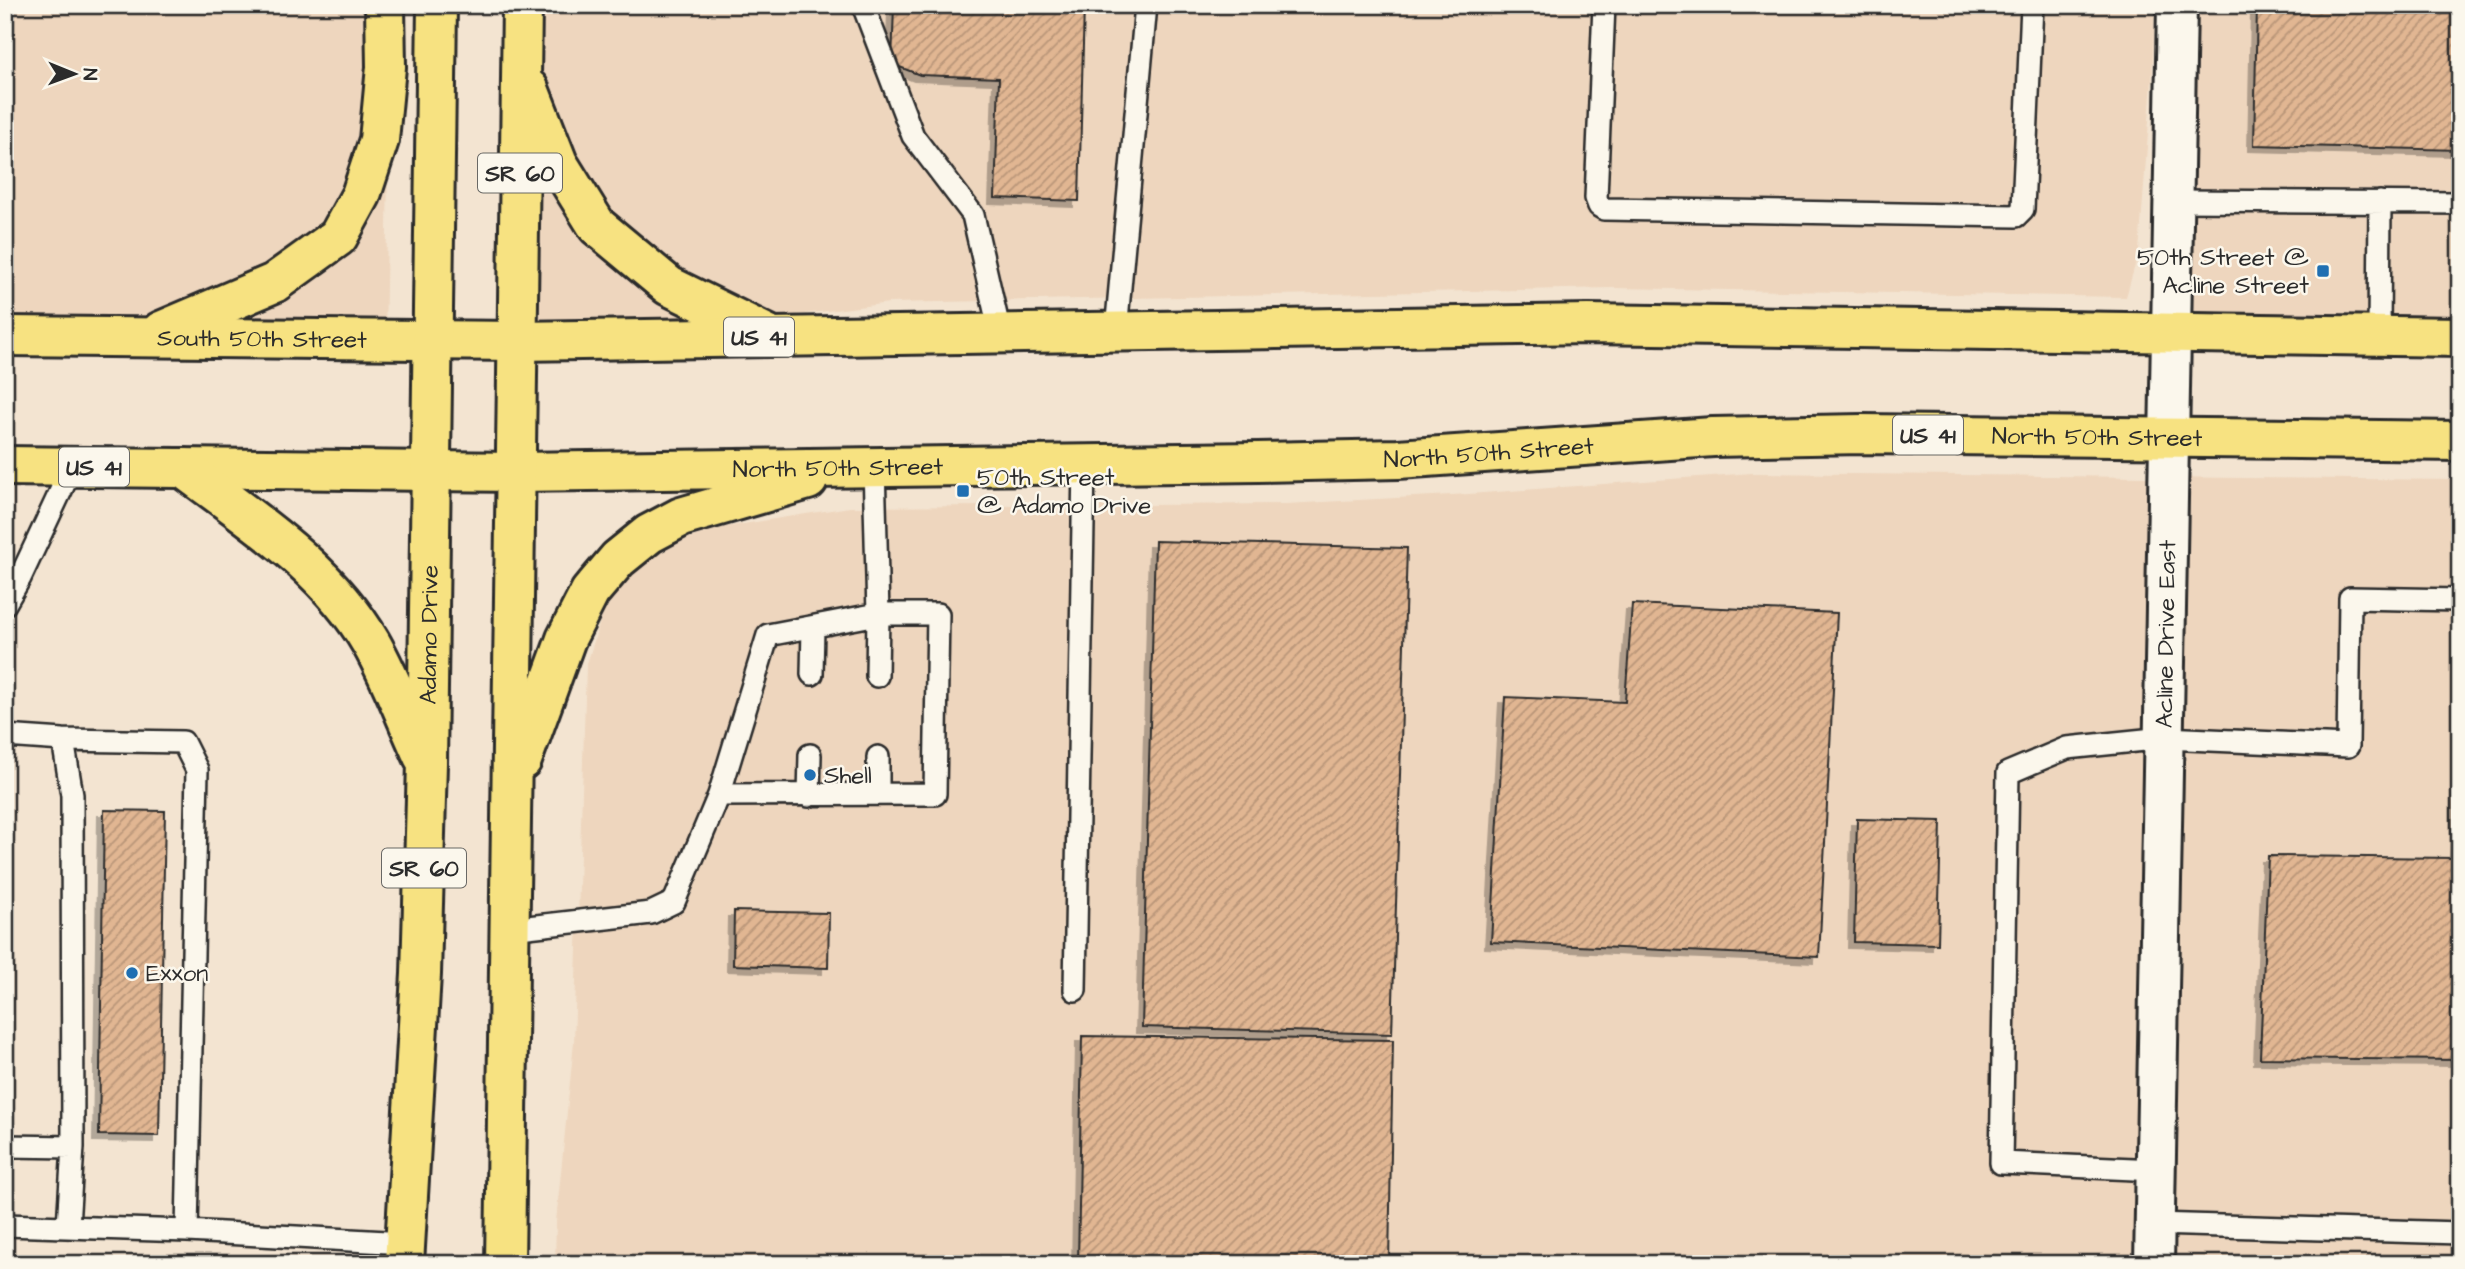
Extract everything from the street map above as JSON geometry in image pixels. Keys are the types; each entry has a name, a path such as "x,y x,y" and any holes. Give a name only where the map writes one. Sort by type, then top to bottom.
{"main road":[{"path":"148,337 274,283 338,237 361,195 379,140 386,67 385,5"},
{"name":"Adamo Drive","path":"405,1254 421,974 427,763 437,5"},
{"name":"SR 60","path":"505,1264 523,5"},
{"path":"522,71 558,163 597,226 670,286 772,337"},
{"name":"US 41","path":"518,341 1588,324 2460,337"},
{"name":"South 50th Street","path":"5,336 518,341"},
{"name":"North 50th Street","path":"516,472 1398,458 1713,437 1862,434 2460,441"},
{"name":"US 41","path":"5,466 516,472"},
{"path":"512,788 566,639 590,592 618,559 649,534 681,517 860,467"},
{"path":"183,468 294,551 319,574 371,643 427,763"}],"street":[{"name":"Acline Drive East","path":"2154,1264 2177,5"}],"lane":[{"path":"863,5 913,136 973,215 1000,333"},
{"path":"1116,331 1146,5"},
{"path":"1604,5 1596,198 1599,206 1604,209 2016,216 2023,209 2032,5"},
{"path":"2174,201 2460,203"},
{"path":"2379,336 2380,202"},
{"path":"1075,990 1084,464"},
{"path":"5,604 72,467"},
{"path":"860,467 878,614 877,676"},
{"path":"2156,1170 2001,1163 2008,773 2067,748 2164,738 2347,746 2350,598 2460,600"},
{"path":"510,929 651,913 674,902 719,794 768,635 878,614 938,614 935,794 719,794"},
{"path":"812,674 813,628"},
{"path":"5,736 183,742 197,770 187,1231"},
{"path":"63,740 72,795 73,1147 68,1226"},
{"path":"809,796 810,755"},
{"path":"878,757 878,793"},
{"path":"5,1146 73,1147"},
{"path":"5,1224 187,1231 405,1254"},
{"path":"2155,1224 2460,1233"}],"shaded area":[{"path":"5,5 391,5 385,342 5,344"},
{"path":"536,5 2155,5 2139,251 2126,297 1613,288 889,303 525,350"},
{"path":"2176,5 2460,5 2460,349 2166,356"},
{"path":"1752,473 2460,480 2460,1264 555,1264 556,1222 574,1042 586,667 602,615 625,578 652,557 681,541 718,528 850,507 1286,504 1469,494"}],"building":[{"path":"894,5 1084,5 1079,201 995,198 999,78 920,75 892,64"},
{"path":"2257,5 2460,5 2460,150 2254,145"},
{"path":"1155,541 1407,548 1392,1034 1142,1027"},
{"path":"1632,604 1837,613 1819,957 1491,942 1505,697 1625,702"},
{"path":"2460,738 2460,1060 2260,1058 2268,856 2456,858"},
{"name":"Exxon","path":"104,810 165,811 159,1136 99,1135"},
{"path":"1857,819 1941,821 1938,944 1854,942"},
{"path":"734,911 829,913 828,968 733,965"},
{"path":"1082,1036 1393,1040 1389,1264 1078,1264"}],"place":[{"name":"50th Street @ Acline Street","path":"2323,271"},
{"name":"50th Street @ Adamo Drive","path":"963,491"},
{"name":"Shell","path":"810,775"},
{"name":"Exxon","path":"132,973"}]}
